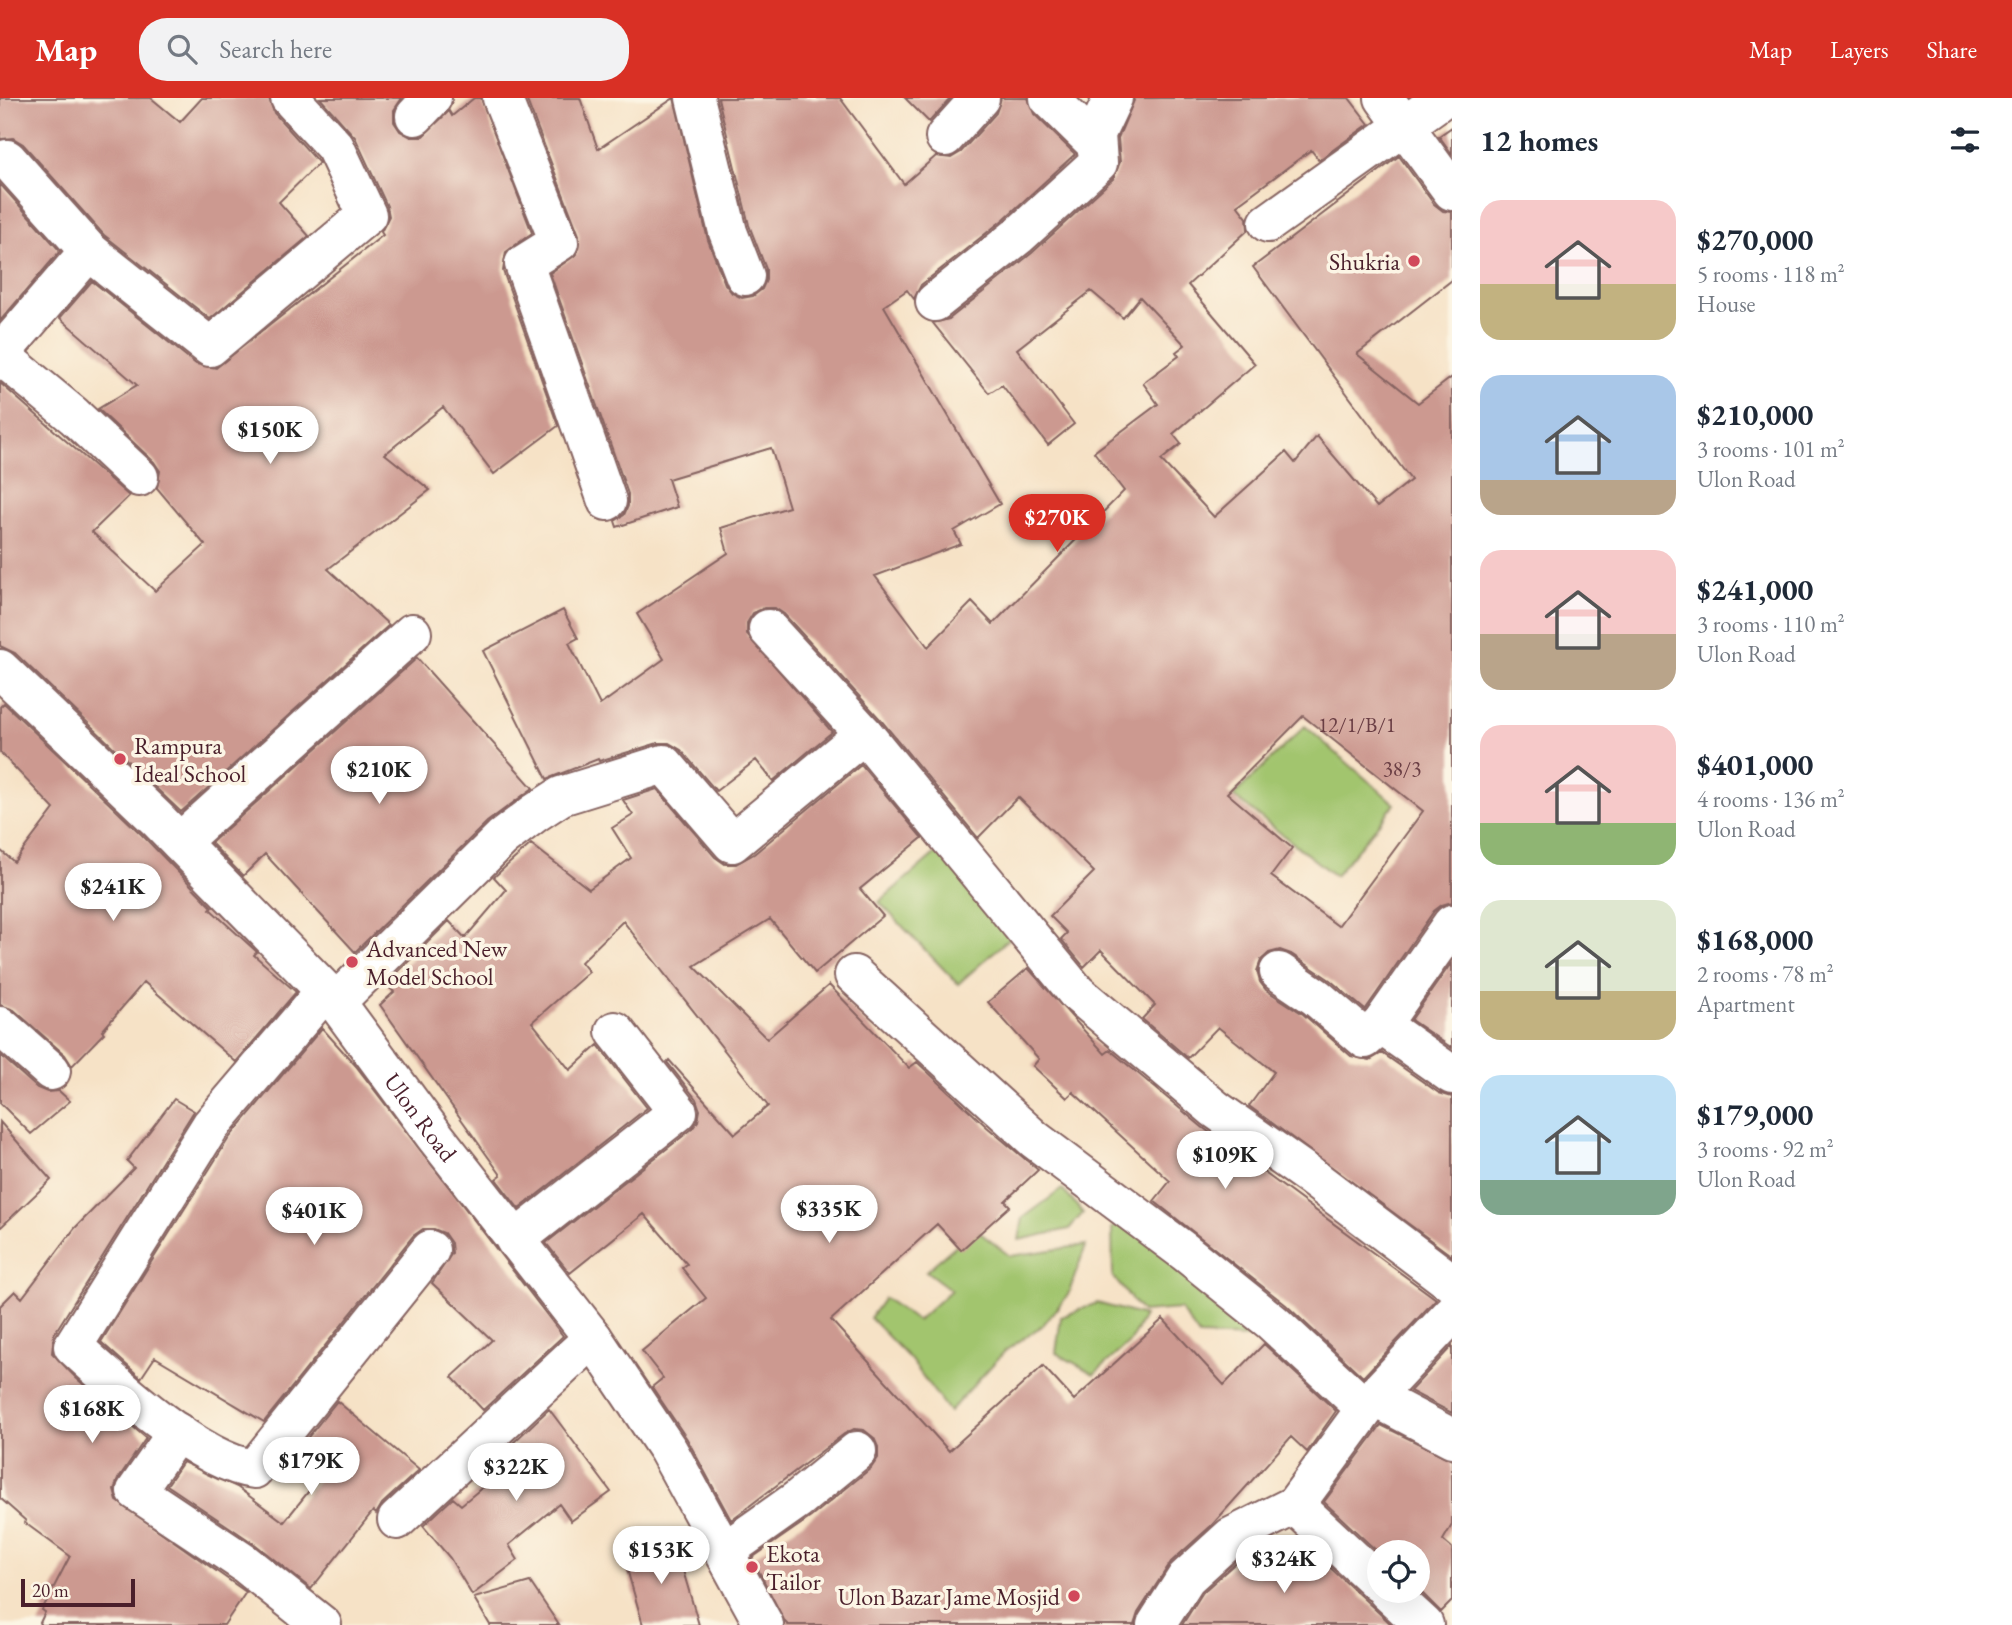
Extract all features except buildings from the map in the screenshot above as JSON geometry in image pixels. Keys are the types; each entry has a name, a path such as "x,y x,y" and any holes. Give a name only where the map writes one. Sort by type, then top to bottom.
{"street":[{"path":"7,159 89,251 210,347 367,215 335,147 290,98"},
{"path":"502,98 559,242 524,264 607,501"},
{"path":"695,98 728,232 745,276"},
{"path":"945,137 981,98"},
{"path":"1049,98 1097,144"},
{"path":"935,302 1018,236 1098,163 1096,134 1113,98"},
{"path":"1268,223 1394,112 1443,98"},
{"path":"1394,112 1452,191"},
{"path":"89,251 0,354 74,416 139,477"},
{"path":"768,629 864,734 1077,993 1215,1109 1452,1283"},
{"path":"180,842 412,633"},
{"name":"Ulon Road","path":"0,669 180,842 330,996 593,1338 668,1450 764,1625"},
{"path":"430,1250 254,1469 239,1467 177,1432 129,1398 72,1346 211,1125 330,996 502,838 561,796 664,764 732,843 864,734"},
{"path":"1279,972 1366,1039 1381,1025 1452,923"},
{"path":"854,975 1034,1139 1250,1305 1370,1403 1452,1438"},
{"path":"1381,1025 1452,1075"},
{"path":"0,1026 51,1071"},
{"path":"515,1240 678,1112 615,1031"},
{"path":"1156,1625 1186,1578 1231,1536 1295,1505 1370,1403 1452,1314"},
{"path":"397,1520 593,1338"},
{"path":"177,1432 136,1491 244,1563 322,1625"},
{"path":"725,1551 797,1500 857,1451"},
{"path":"1295,1505 1367,1572"},
{"path":"1400,1603 1424,1625"}],"green space":[{"path":"1305,726 1395,804 1335,876 1233,796"},
{"path":"938,851 1013,935 958,984 879,902"},
{"path":"1062,1189 1083,1213 1069,1229 1019,1240 1023,1218"},
{"path":"1124,1221 1264,1327 1250,1338 1199,1336 1180,1309 1142,1312 1113,1277 1112,1228"},
{"path":"975,1229 1010,1256 1086,1245 1068,1295 1043,1325 1005,1351 949,1412 910,1359 870,1318 884,1298 917,1321 951,1290 926,1271"},
{"path":"1097,1303 1144,1316 1130,1342 1094,1374 1056,1353 1061,1317"}],"place":[{"name":"Shukria","path":"1414,261"},
{"name":"Rampura Ideal School","path":"120,759"},
{"name":"Advanced New Model School","path":"352,962"},
{"name":"Ekota Tailor","path":"752,1567"},
{"name":"Ulon Bazar Jame Mosjid","path":"1074,1596"}]}
